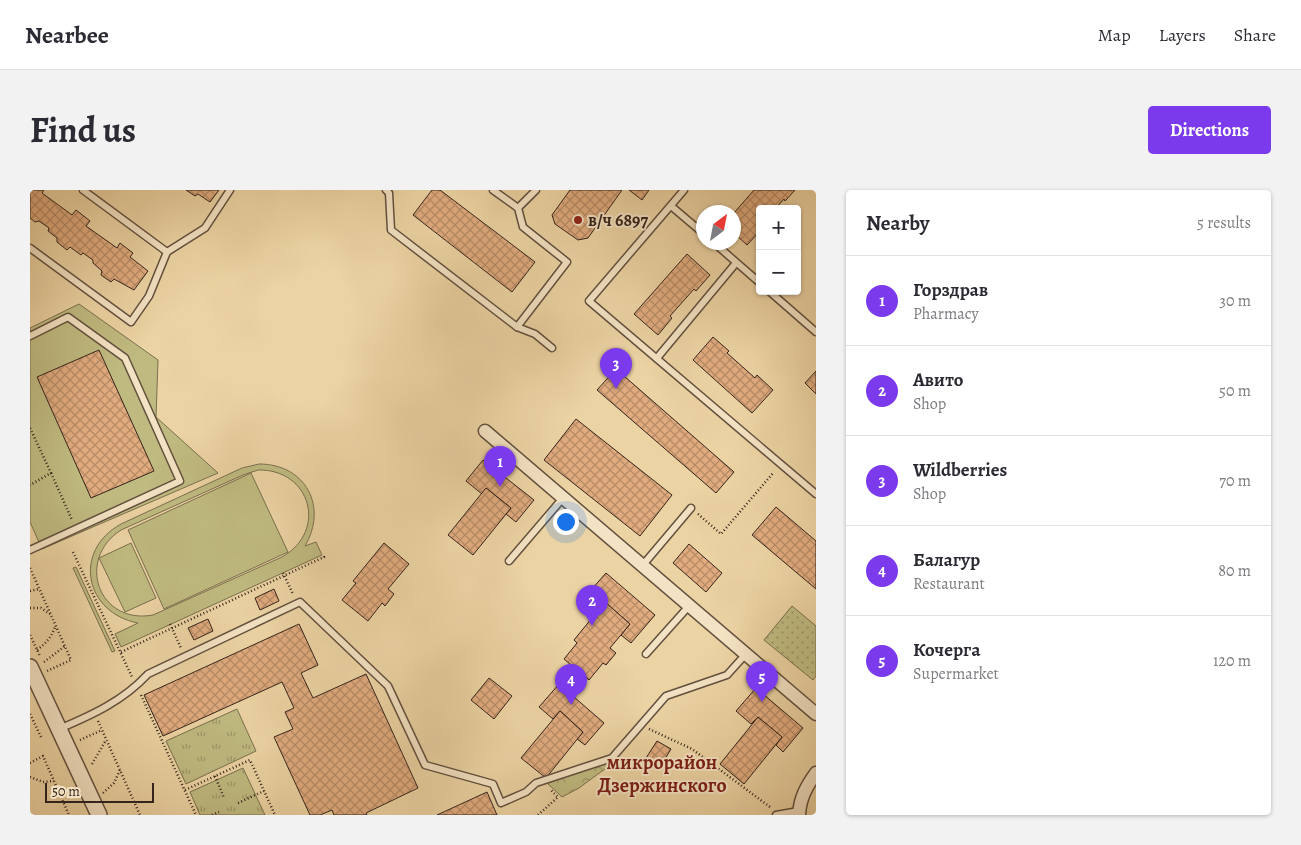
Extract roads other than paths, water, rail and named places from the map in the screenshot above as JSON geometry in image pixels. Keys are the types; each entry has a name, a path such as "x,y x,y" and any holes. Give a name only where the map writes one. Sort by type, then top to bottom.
{"street":[{"path":"485,431 816,714"},
{"path":"36,665 59,729 99,815"},
{"path":"799,813 800,802 808,784 816,773"}],"lane":[{"path":"83,190 167,252"},
{"path":"30,248 131,322 149,296 167,252 204,228 230,190"},
{"path":"386,190 389,193 391,230 517,327 536,334 552,348"},
{"path":"493,190 518,208 523,227 566,262 517,327"},
{"path":"518,208 536,190"},
{"path":"684,190 590,301 816,494"},
{"path":"670,206 696,227"},
{"path":"722,250 756,280"},
{"path":"657,358 736,263"},
{"path":"774,295 816,332"},
{"path":"30,336 68,316 125,358 180,481 30,550"},
{"path":"509,561 563,498"},
{"path":"642,566 691,508"},
{"path":"59,729 113,704 148,674 300,602 388,686 425,765 493,784 502,803 526,792 536,783 612,758 666,696 726,675 745,655"},
{"path":"646,654 689,606"},
{"path":"777,815 799,813"}],"place":[{"name":"в/ч 6897","path":"578,220"},
{"name":"Wildberries","path":"616,389"},
{"name":"Горздрав","path":"500,487"},
{"name":"Авито","path":"592,626"},
{"name":"Кочерга","path":"762,702"},
{"name":"Балагур","path":"571,705"}],"district":[{"name":"микрорайон Дзержинского","path":"662,774"}]}
